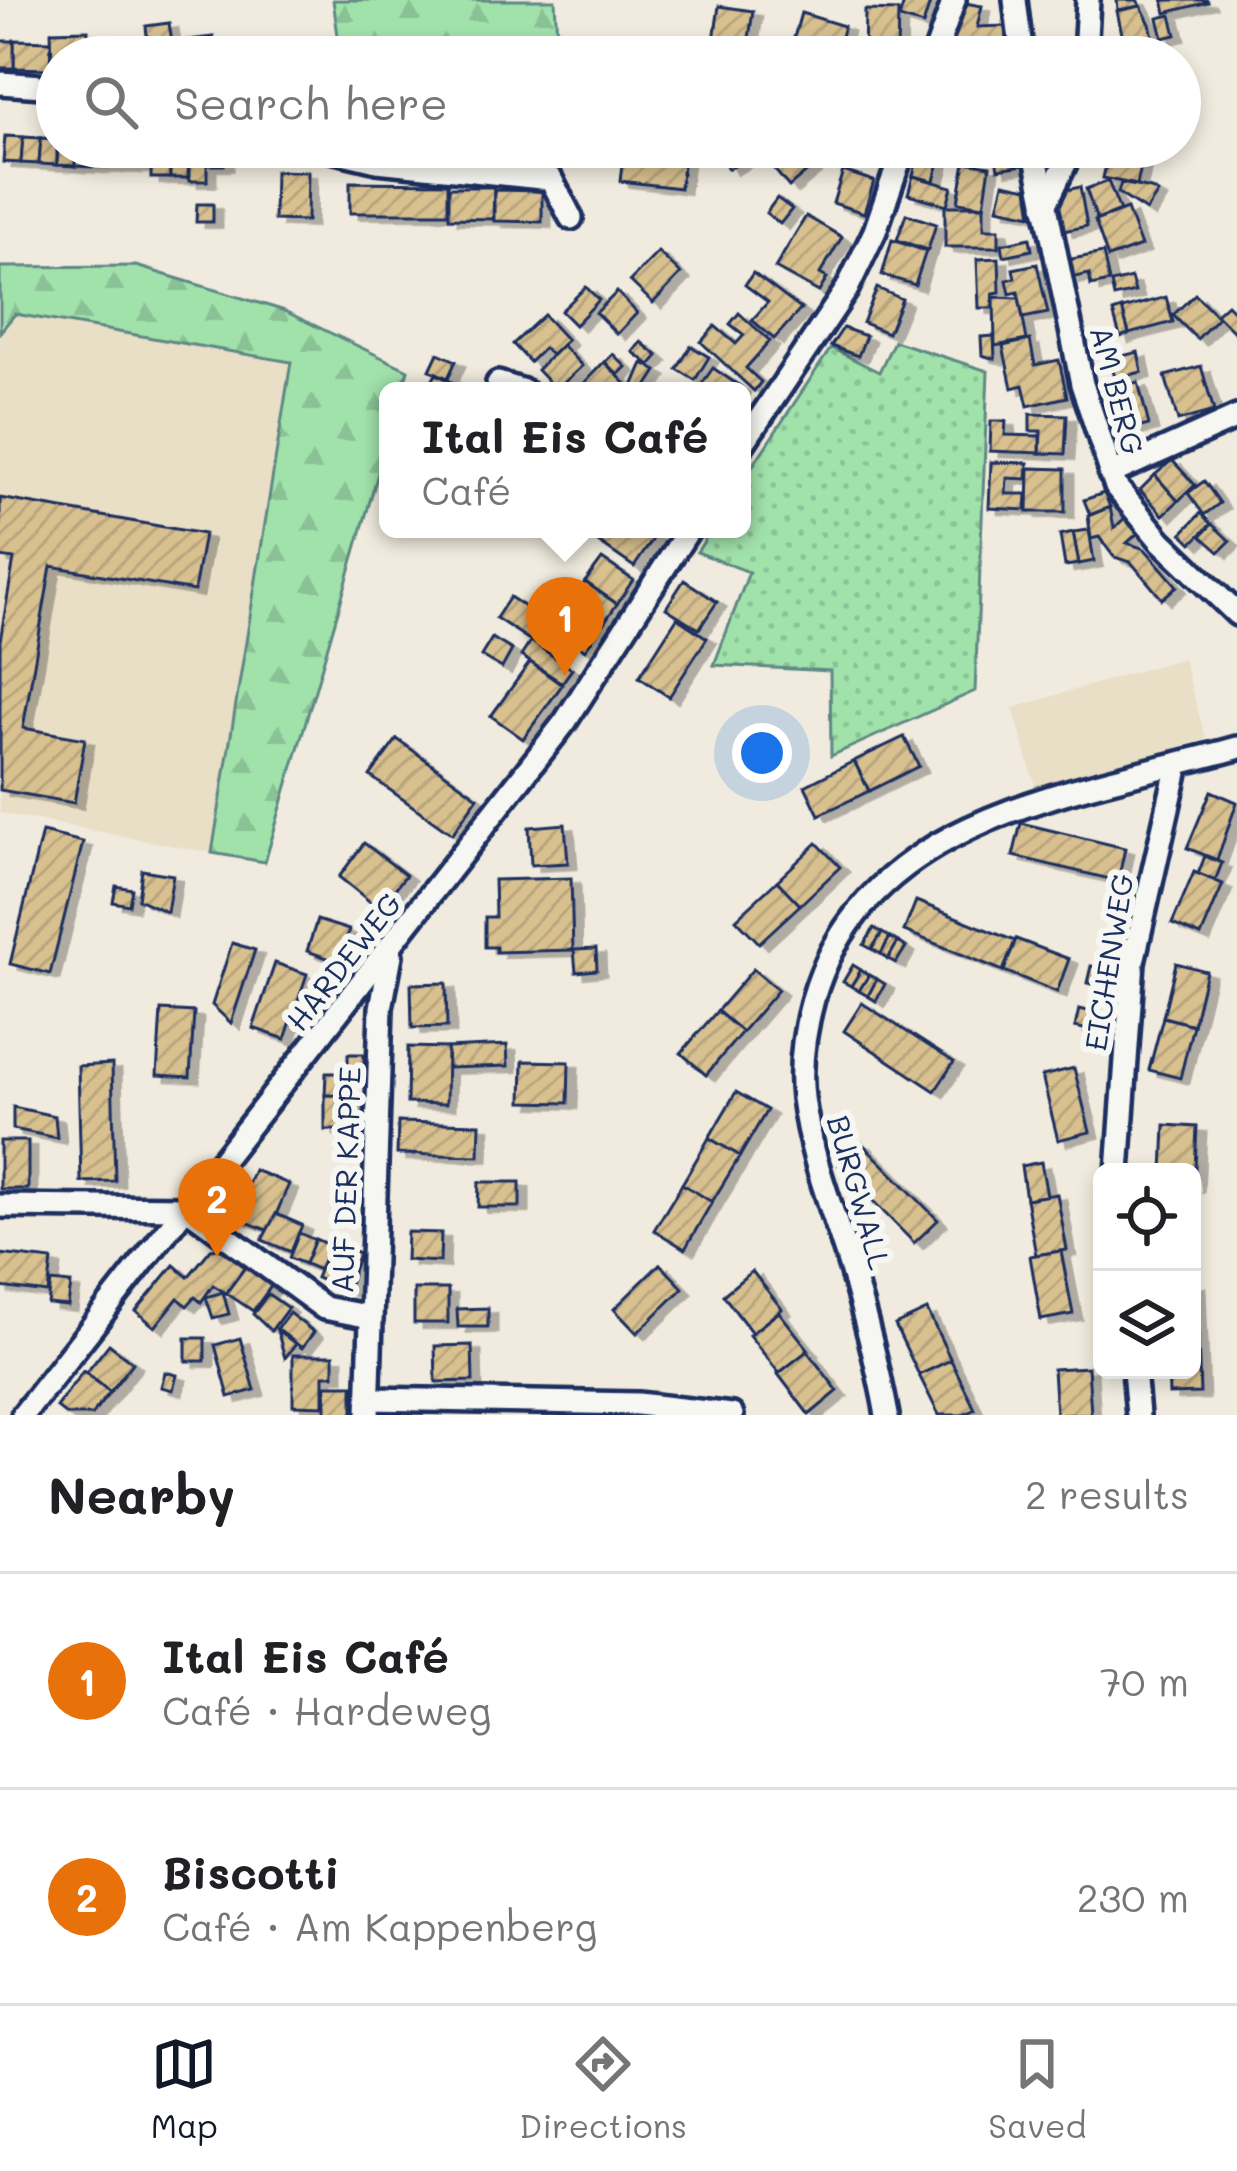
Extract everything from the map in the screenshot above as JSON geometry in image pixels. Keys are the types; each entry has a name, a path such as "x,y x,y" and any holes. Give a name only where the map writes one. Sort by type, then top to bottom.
{"street":[{"path":"941,36 954,0"},
{"path":"1016,0 1020,36"},
{"path":"1086,36 1088,0"},
{"path":"0,83 36,86"},
{"path":"444,168 550,179 572,218"},
{"path":"751,432 848,289 897,168"},
{"name":"AM BERG","path":"1038,168 1082,384 1110,474 1161,542 1237,614"},
{"path":"1045,206 1063,168"},
{"path":"1110,474 1237,417"},
{"name":"HARDEWEG","path":"23,1415 565,722 682,538"},
{"name":"BURGWALL","path":"887,1415 863,1309 816,1168 803,1099 802,1043 818,981 848,923 873,893 926,849 1003,813 1237,748"},
{"name":"EICHENWEG","path":"1119,1163 1133,962 1178,764"},
{"name":"AUF DER KAPPE","path":"368,1407 381,1008 392,949"},
{"path":"0,1206 187,1208 324,1308 370,1317"},
{"path":"1135,1379 1138,1415"},
{"path":"368,1407 638,1404 732,1415"}],"shaded area":[{"path":"14,314 291,362 212,853 0,813 0,332"},
{"path":"1183,658 1206,739 1036,788 1013,708"}],"green space":[{"path":"333,0 555,0 557,36 338,36"},
{"path":"136,266 282,310 408,370 405,382 379,382 379,470 265,862 212,853 291,362 15,314 0,332 0,267"},
{"path":"894,341 988,371 975,691 831,756 830,671 714,665 749,572 697,552 706,538 751,538 751,468 831,348 879,372"}],"building":[{"path":"905,0 931,0 923,25 899,18"},
{"path":"1117,0 1137,0 1141,6 1118,10"},
{"path":"1163,0 1207,0 1208,2 1166,13"},
{"path":"965,3 982,6 977,27 1006,26 1006,36 955,36"},
{"path":"719,6 753,11 749,36 715,36"},
{"path":"1141,6 1153,36 1122,36 1117,11"},
{"path":"865,10 898,11 897,36 864,36"},
{"path":"801,13 844,26 841,36 794,36"},
{"path":"1171,15 1176,35 1162,36 1158,18"},
{"path":"169,23 171,36 147,36 146,26"},
{"path":"88,30 88,36 51,36 51,31"},
{"path":"14,40 36,41 36,69 14,68"},
{"path":"0,41 14,41 14,68 0,68"},
{"path":"5,136 23,137 21,163 3,162"},
{"path":"23,137 36,138 36,164 21,163"},
{"path":"151,168 170,168 170,178 151,178"},
{"path":"170,168 188,168 188,178 170,178"},
{"path":"189,168 207,168 207,181 189,181"},
{"path":"622,168 683,168 680,188 620,181"},
{"path":"773,168 809,168 810,169 789,187"},
{"path":"915,168 937,168 934,181 913,176"},
{"path":"964,168 990,168 984,206 958,202"},
{"path":"1105,168 1141,168 1137,185 1103,178"},
{"path":"275,171 308,172 307,221 274,220"},
{"path":"843,171 874,181 864,213 833,203"},
{"path":"913,176 952,187 947,205 908,194"},
{"path":"1108,181 1120,211 1097,220 1086,189"},
{"path":"350,182 448,183 448,213 350,213"},
{"path":"1004,183 1028,188 1032,215 998,208"},
{"path":"1121,183 1158,193 1146,211 1118,193"},
{"path":"449,187 494,187 493,219 449,218"},
{"path":"1080,187 1087,226 1064,231 1057,192"},
{"path":"494,190 542,191 542,222 494,221"},
{"path":"777,198 792,209 780,224 766,213"},
{"path":"197,204 213,204 213,222 196,222"},
{"path":"945,206 984,206 984,229 999,229 999,247 945,247"},
{"path":"1127,209 1141,246 1108,258 1095,221"},
{"path":"906,214 936,224 928,250 897,240"},
{"path":"806,216 842,237 820,274 827,278 819,292 775,268"},
{"path":"1030,238 1032,250 1004,256 1002,244"},
{"path":"892,240 926,251 915,285 882,275"},
{"path":"658,252 681,274 653,303 630,281"},
{"path":"1103,253 1109,282 1091,286 1089,274 1070,278 1067,260"},
{"path":"999,258 1000,292 993,293 993,308 979,308 977,259"},
{"path":"1037,264 1048,313 1023,318 1018,292 1010,294 1007,280 1015,278 1013,269"},
{"path":"753,273 801,309 774,339 752,320 768,302 745,285"},
{"path":"1131,278 1135,292 1114,297 1111,283"},
{"path":"586,287 599,300 575,325 561,311"},
{"path":"877,288 902,299 888,333 863,323"},
{"path":"617,292 637,313 617,334 596,313"},
{"path":"1195,294 1218,317 1197,339 1173,315"},
{"path":"994,297 1019,298 1027,340 995,346"},
{"path":"1166,297 1173,322 1129,334 1122,309"},
{"path":"1227,304 1237,314 1237,335 1216,314"},
{"path":"1122,309 1129,334 1120,337 1113,312"},
{"path":"739,313 770,341 746,368 761,382 754,391 751,382 744,382 701,342 715,326 736,344 744,335 730,324"},
{"path":"544,315 567,340 551,355 544,348 530,362 513,344"},
{"path":"843,328 866,336 858,356 831,346"},
{"path":"994,336 995,359 982,355 981,337"},
{"path":"1030,340 1035,365 1059,360 1067,397 1028,406 1023,385 1012,388 1003,346"},
{"path":"641,342 658,356 650,365 633,352"},
{"path":"562,345 582,366 565,382 548,382 537,370"},
{"path":"691,346 709,357 695,380 677,369"},
{"path":"1138,352 1142,372 1115,378 1110,359"},
{"path":"438,353 456,361 448,378 430,370"},
{"path":"613,354 626,367 618,375 605,362"},
{"path":"604,362 624,382 585,382"},
{"path":"643,363 657,371 650,382 635,382"},
{"path":"1201,366 1214,411 1178,421 1165,376"},
{"path":"713,368 734,382 703,382"},
{"path":"1138,382 1149,425 1118,433 1106,390"},
{"path":"1030,414 1067,415 1065,454 1040,453 1041,431 1030,431"},
{"path":"991,421 1006,421 1005,435 1040,436 1040,453 990,451"},
{"path":"1172,460 1195,485 1178,501 1155,475"},
{"path":"991,462 1028,463 1027,479 1007,478 1006,494 1027,494 1026,510 989,508"},
{"path":"1029,468 1065,469 1065,512 1028,512"},
{"path":"1155,475 1178,501 1163,515 1140,490"},
{"path":"1204,481 1220,503 1204,515 1188,493"},
{"path":"1104,493 1110,507 1090,515 1084,500"},
{"path":"0,498 204,534 194,591 51,566 23,728 85,739 74,803 0,790 0,641 14,559 0,557"},
{"path":"1110,507 1114,528 1125,518 1138,533 1127,543 1145,549 1177,586 1162,599 1131,562 1114,557 1099,537 1091,539 1088,516"},
{"path":"1201,513 1211,524 1192,543 1182,533"},
{"path":"1212,524 1230,541 1219,552 1201,536"},
{"path":"1089,530 1094,561 1079,564 1073,532"},
{"path":"1073,532 1079,564 1065,566 1060,535"},
{"path":"592,538 654,538 634,567"},
{"path":"602,559 633,580 617,604 585,582"},
{"path":"684,580 717,602 699,629 666,608"},
{"path":"585,582 617,604 585,650 561,633 572,616 565,611"},
{"path":"510,597 548,622 534,643 496,618"},
{"path":"677,618 707,638 669,697 639,677"},
{"path":"492,638 512,650 502,668 481,656"},
{"path":"531,641 572,669 562,683 521,656"},
{"path":"530,662 562,685 523,739 491,716"},
{"path":"904,737 919,766 869,791 854,761"},
{"path":"397,739 478,797 452,834 370,776"},
{"path":"854,761 869,791 819,815 805,786"},
{"path":"1211,791 1237,802 1217,860 1187,848"},
{"path":"1021,823 1125,848 1118,881 1013,856"},
{"path":"565,824 568,863 531,865 529,827"},
{"path":"42,832 83,842 50,974 10,964"},
{"path":"364,843 406,875 379,909 339,877"},
{"path":"817,843 840,867 800,905 777,881"},
{"path":"1205,856 1222,863 1215,881 1198,874"},
{"path":"142,870 173,875 167,912 138,899"},
{"path":"1194,872 1223,884 1201,936 1172,924"},
{"path":"571,878 573,950 496,952 496,947 485,947 485,917 495,917 494,880"},
{"path":"777,881 800,905 759,943 736,919"},
{"path":"116,886 132,889 129,905 113,902"},
{"path":"916,901 1015,941 1003,971 904,931"},
{"path":"317,920 349,930 339,962 307,951"},
{"path":"874,928 882,933 872,949 864,945"},
{"path":"882,933 890,937 881,954 872,949"},
{"path":"890,937 898,942 888,959 881,954"},
{"path":"1016,939 1069,959 1057,992 1004,971"},
{"path":"898,942 906,947 896,963 888,959"},
{"path":"232,943 255,950 231,1023 212,1005"},
{"path":"596,949 597,970 576,972 574,950"},
{"path":"275,963 307,974 285,1039 253,1028"},
{"path":"1176,963 1206,971 1193,1025 1163,1017"},
{"path":"853,965 861,970 851,986 843,982"},
{"path":"1091,966 1119,973 1115,990 1087,983"},
{"path":"753,969 778,990 742,1032 717,1011"},
{"path":"861,970 869,975 859,991 851,986"},
{"path":"869,975 877,979 868,996 859,991"},
{"path":"877,979 885,984 876,1001 868,996"},
{"path":"446,983 447,1027 412,1028 411,984"},
{"path":"862,1003 954,1062 935,1091 844,1031"},
{"path":"1079,1009 1107,1015 1102,1033 1075,1027"},
{"path":"161,1010 194,1012 190,1077 157,1075"},
{"path":"717,1011 742,1032 706,1075 681,1053"},
{"path":"1163,1017 1193,1025 1180,1078 1149,1070"},
{"path":"507,1045 508,1066 448,1068 447,1048"},
{"path":"408,1047 447,1048 446,1104 407,1103"},
{"path":"348,1054 364,1054 364,1076 348,1076"},
{"path":"523,1061 569,1062 568,1103 522,1102"},
{"path":"112,1064 115,1181 81,1182 78,1066"},
{"path":"1074,1068 1090,1132 1058,1140 1042,1076"},
{"path":"326,1073 348,1073 347,1096 325,1095"},
{"path":"736,1092 767,1110 740,1156 709,1138"},
{"path":"325,1095 357,1096 356,1130 325,1130"},
{"path":"13,1107 55,1116 57,1138 13,1129"},
{"path":"398,1122 480,1124 479,1156 397,1154"},
{"path":"1165,1125 1197,1127 1195,1163 1163,1163"},
{"path":"709,1138 740,1156 712,1202 682,1184"},
{"path":"0,1141 28,1141 28,1189 0,1189"},
{"path":"862,1143 938,1220 914,1243 839,1166"},
{"path":"1041,1162 1047,1196 1026,1199 1021,1166"},
{"path":"254,1170 289,1184 269,1231 234,1217"},
{"path":"479,1182 520,1182 520,1207 478,1207"},
{"path":"682,1184 712,1202 685,1249 654,1230"},
{"path":"1057,1194 1067,1250 1036,1255 1026,1199"},
{"path":"276,1214 302,1225 291,1252 262,1240"},
{"path":"407,1232 441,1233 440,1262 406,1260"},
{"path":"299,1233 315,1240 305,1264 289,1258"},
{"path":"315,1239 329,1245 319,1270 305,1264"},
{"path":"331,1241 359,1253 347,1291 316,1278"},
{"path":"220,1248 246,1266 226,1293 213,1285 201,1302 195,1297 187,1306 178,1298 155,1327 136,1311 174,1265 188,1277 211,1249"},
{"path":"1061,1251 1073,1314 1041,1320 1030,1256"},
{"path":"0,1254 52,1260 48,1293 0,1287"},
{"path":"660,1264 683,1288 637,1333 614,1309"},
{"path":"246,1266 272,1285 253,1311 226,1293"},
{"path":"752,1271 782,1309 752,1333 723,1295"},
{"path":"51,1282 71,1284 68,1306 48,1304"},
{"path":"414,1289 448,1289 448,1323 414,1323"},
{"path":"223,1292 229,1314 213,1318 206,1297"},
{"path":"268,1294 288,1308 271,1331 253,1314"},
{"path":"488,1308 488,1327 458,1327 457,1309"},
{"path":"927,1310 951,1360 919,1375 895,1325"},
{"path":"779,1312 809,1350 779,1373 749,1335"},
{"path":"289,1313 314,1332 302,1348 277,1329"},
{"path":"277,1330 296,1344 285,1358"},
{"path":"186,1338 205,1338 205,1361 186,1361"},
{"path":"240,1338 255,1390 229,1397 215,1345"},
{"path":"109,1344 133,1363 110,1392 86,1373"},
{"path":"472,1345 473,1381 436,1382 435,1346"},
{"path":"807,1351 838,1391 809,1415 778,1374"},
{"path":"293,1355 334,1355 334,1375 324,1375 324,1406 293,1405"},
{"path":"951,1360 975,1409 963,1415 939,1415 919,1375"},
{"path":"1088,1367 1091,1414 1056,1415 1053,1369"},
{"path":"83,1371 110,1392 92,1415 66,1415 56,1407"},
{"path":"165,1372 177,1375 173,1390 161,1387"},
{"path":"1168,1379 1200,1379 1200,1393 1169,1394"},
{"path":"326,1385 353,1385 353,1415 326,1414"}],"place":[{"name":"Ital Eis Café","path":"565,676"},
{"name":"Biscotti","path":"217,1257"}]}
